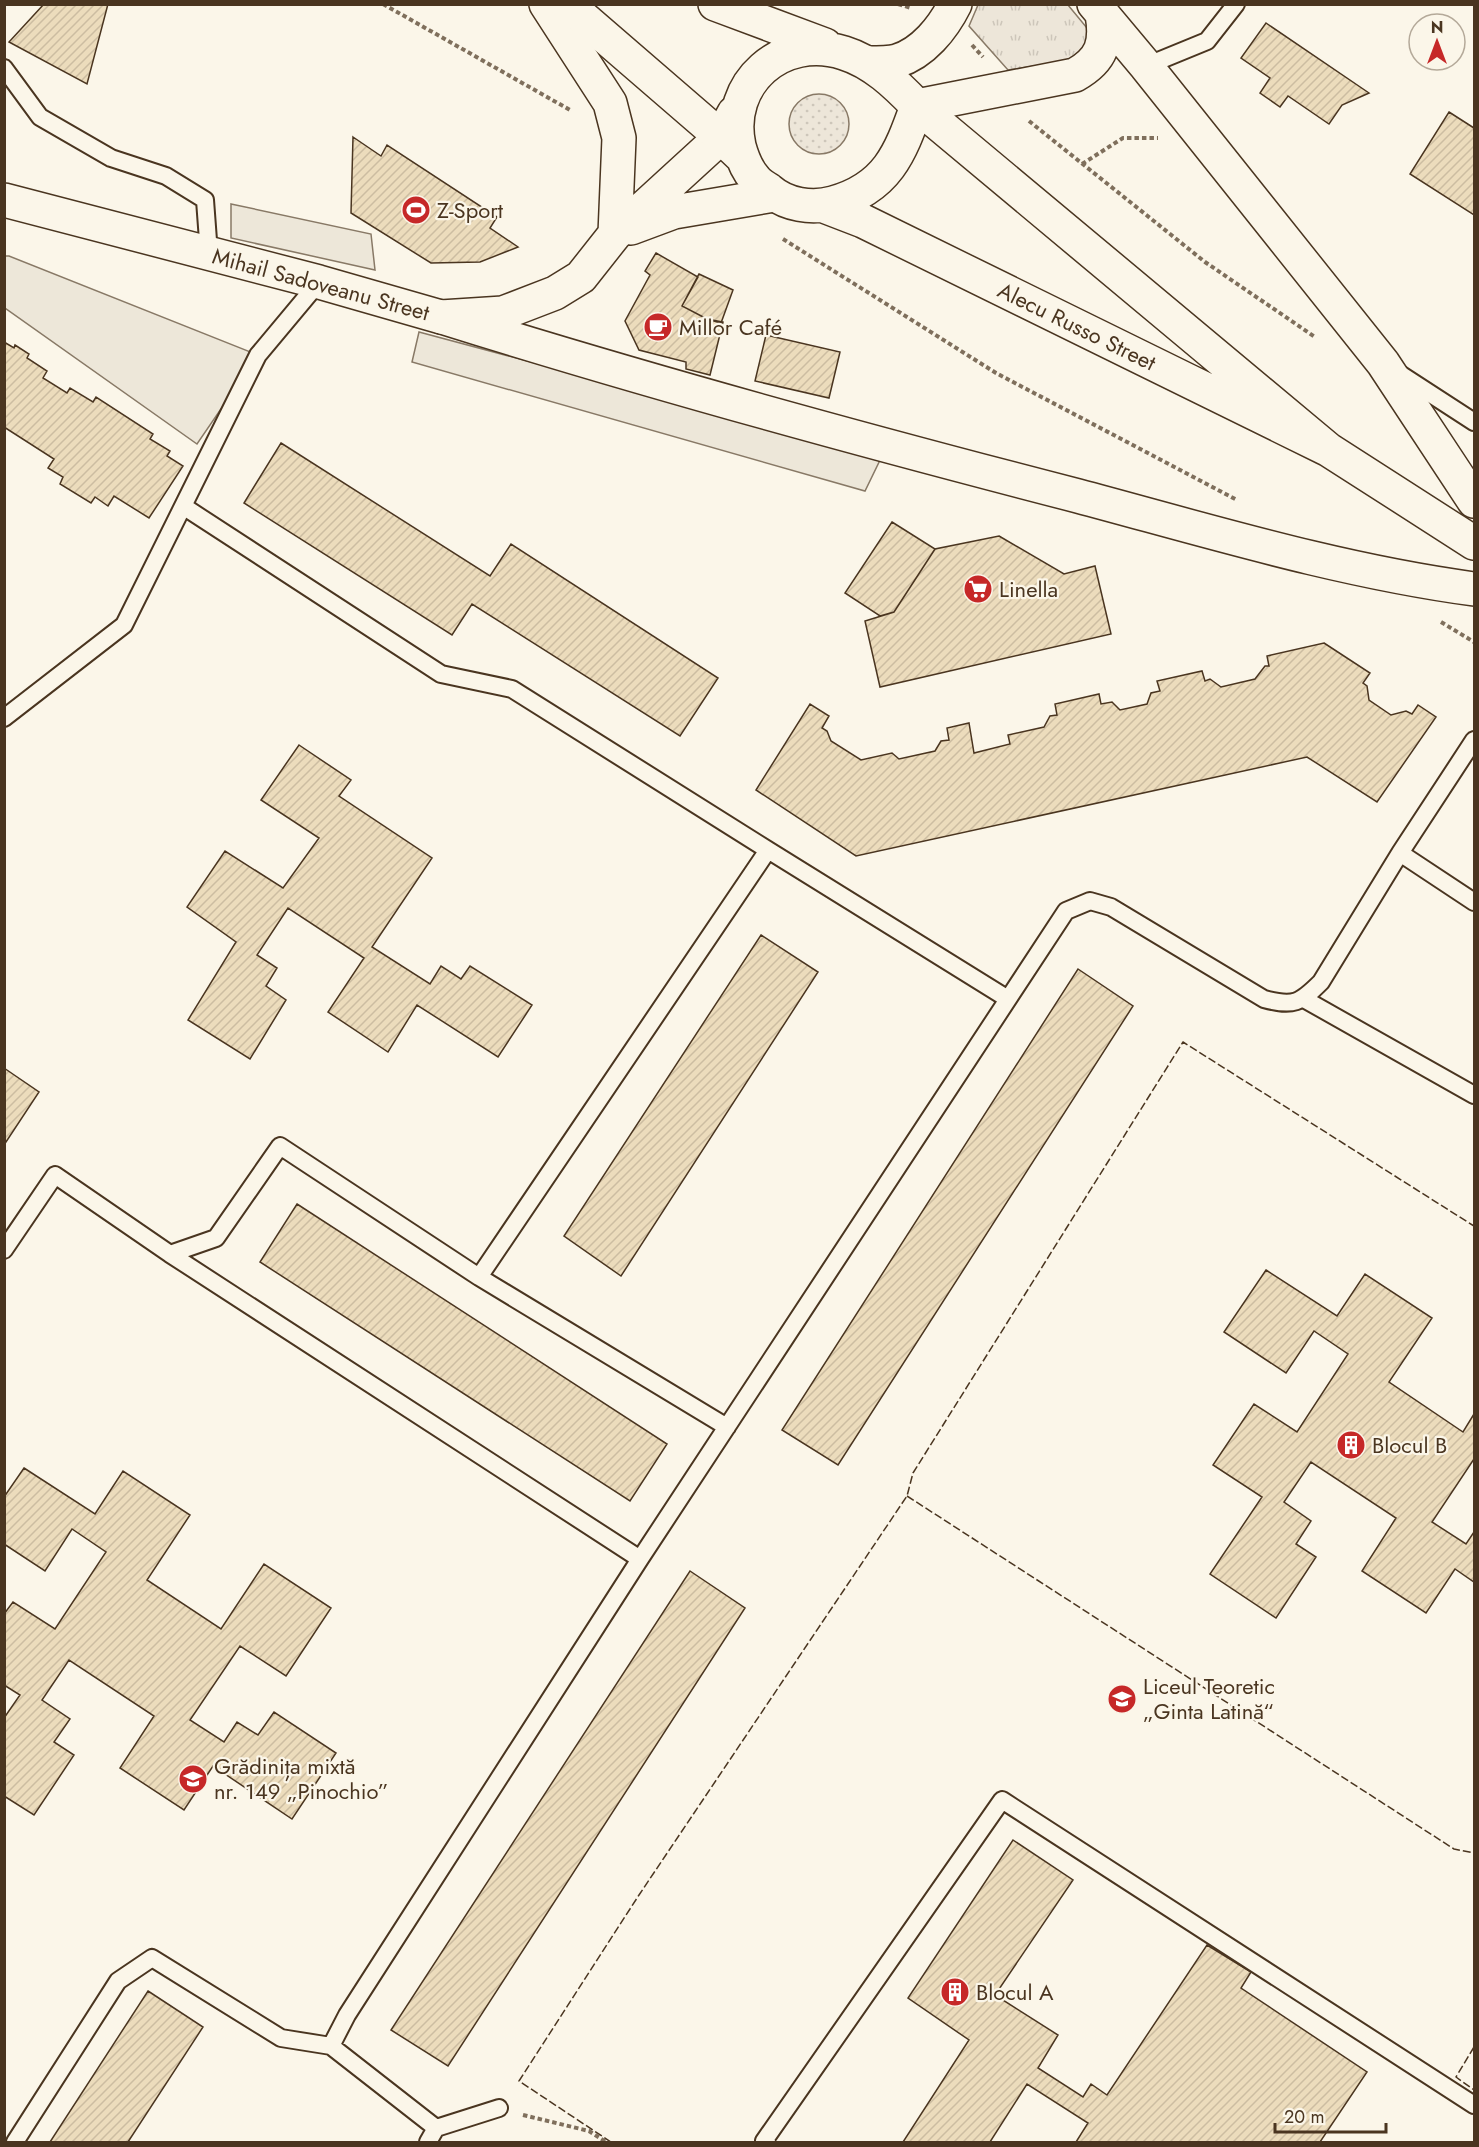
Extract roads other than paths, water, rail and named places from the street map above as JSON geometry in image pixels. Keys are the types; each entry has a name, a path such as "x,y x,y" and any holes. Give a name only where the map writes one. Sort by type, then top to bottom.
{"main road":[{"path":"546,4 610,103 620,138 615,234 674,212 774,195"},
{"path":"567,4 731,147 755,179 774,195 798,205 824,206 848,199 873,184 892,166 905,141 917,106"},
{"path":"715,4 855,58 897,85 917,106"},
{"path":"731,147 736,132 738,106 749,83 767,64 790,52 816,49 855,58 897,61 921,49 947,20 955,4"},
{"path":"1098,9 1383,363 1474,501"},
{"path":"1075,75 1088,67 1099,55 1104,41 1104,29 1098,9"},
{"path":"917,106 1075,75 1146,66"},
{"name":"Alecu Russo Street","path":"917,106 1329,450"},
{"name":"Mihail Sadoveanu Street","path":"4,200 319,282 441,317 503,313 555,293 581,277 615,234 731,147"},
{"name":"Alecu Russo Street","path":"824,206 874,227 1329,450 1474,543"},
{"path":"441,317 589,363 920,455 1302,555 1415,581 1474,589"}],"lane":[{"path":"1146,66 1207,40 1236,4"},
{"path":"4,68 40,117 111,158 166,176 205,200 208,254"},
{"path":"4,718 124,625 258,355 319,282"},
{"path":"1383,363 1474,422"},
{"path":"183,506 441,674 512,689 1008,999"},
{"path":"331,2046 347,2015 640,1559 1066,910 1090,901 1111,908 1264,999 1283,1004 1305,999 1322,982 1400,853 1474,740"},
{"path":"479,1277 768,850"},
{"path":"1400,853 1474,902"},
{"path":"1305,999 1474,1095"},
{"path":"170,1254 216,1238 280,1146 479,1277 727,1427"},
{"path":"4,1250 55,1175 170,1254 640,1559"},
{"path":"767,2142 764,2141 1002,1800 1474,2106"},
{"path":"15,2142 118,1981 152,1958 281,2038 331,2046 432,2135 499,2108"}],"place":[{"name":"Z-Sport","path":"416,210"},
{"name":"Millor Café","path":"658,327"},
{"name":"Linella","path":"978,589"},
{"name":"Blocul B","path":"1351,1445"},
{"name":"Liceul Teoretic „Ginta Latină“","path":"1122,1699"},
{"name":"Grădinița mixtă nr. 149 „Pinochio”","path":"193,1779"},
{"name":"Blocul A","path":"955,1992"}]}
